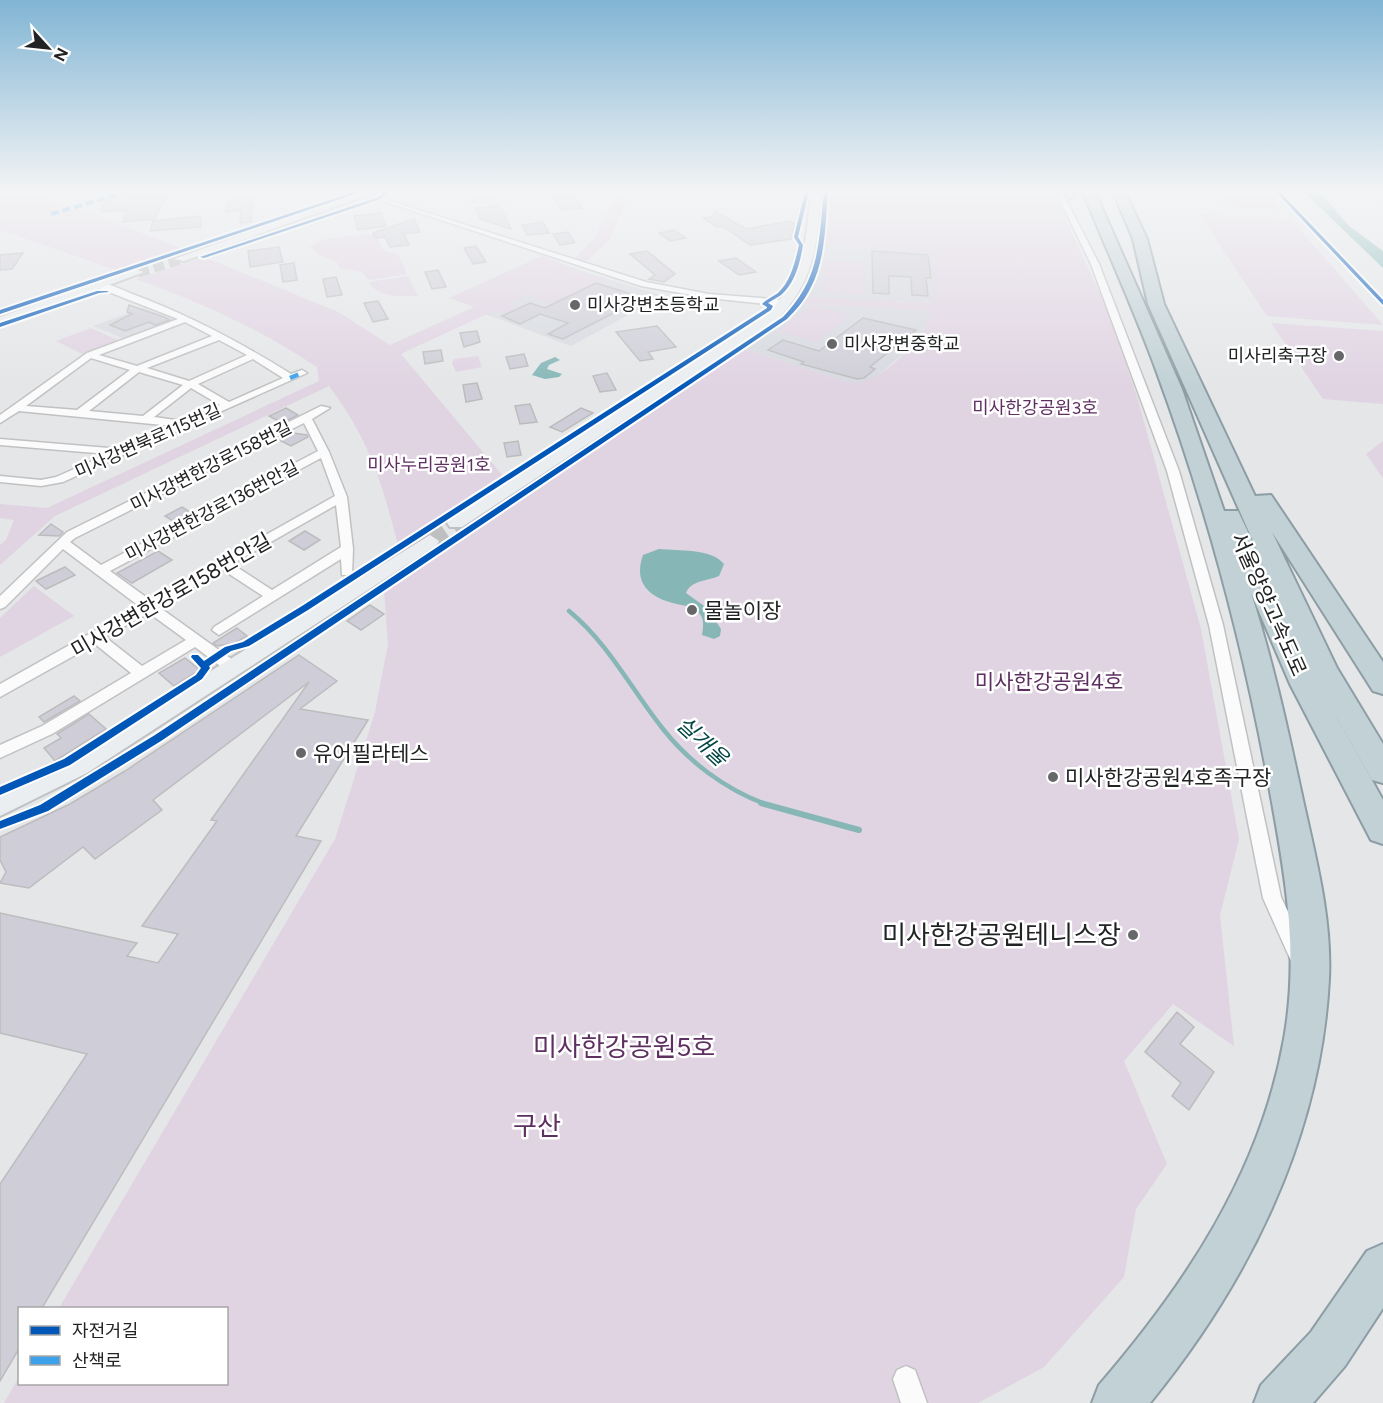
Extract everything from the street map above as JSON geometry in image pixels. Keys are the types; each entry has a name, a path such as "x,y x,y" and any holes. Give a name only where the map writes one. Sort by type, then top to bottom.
{"highway":[{"path":"1105,257 1135,301 1178,373 1383,684"},
{"path":"1117,257 1135,301"},
{"path":"1134,257 1156,304"},
{"path":"1117,1403 1152,1364 1223,1259 1263,1180 1281,1134 1300,1056 1310,977 1306,910 1296,839 1268,700 1145,257"},
{"name":"서울양양고속도로","path":"1178,373 1324,670 1383,771"},
{"name":"서울양양고속도로","path":"1178,373 1304,684 1383,830"},
{"path":"1279,1403 1328,1349 1383,1267"}],"street":[{"path":"180,259 184,257"},
{"path":"564,257 644,284 709,296 786,303"},
{"path":"456,523 754,330 786,303 801,285 808,257"},
{"path":"1092,257 1173,471 1216,625 1272,898 1278,916 1310,977"},
{"path":"0,317 46,304 138,272"},
{"path":"99,285 186,319 255,355 291,378"},
{"path":"0,317 77,293"},
{"path":"0,420 90,355 186,319"},
{"path":"81,412 137,369 220,336"},
{"path":"90,355 190,384 229,406"},
{"path":"145,418 190,384 255,355"},
{"name":"미사강변북로115번길","path":"0,479 50,483 302,373"},
{"path":"16,408 145,418 186,425"},
{"path":"306,418 325,408"},
{"name":"미사강변한강로158번길","path":"0,604 71,535 306,418 324,452 341,497 347,549 347,572"},
{"path":"0,442 124,452"},
{"name":"미사강변한강로136번안길","path":"100,570 324,452"},
{"name":"미사강변한강로158번안길","path":"0,691 150,608 341,497"},
{"path":"0,805 78,766 430,541"},
{"path":"63,543 231,667"},
{"path":"219,630 347,549"},
{"path":"224,565 272,596"},
{"path":"97,638 141,673"},
{"path":"0,752 47,730 195,641"}],"shaded area":[{"path":"820,257 933,257 936,291 934,303 807,297 818,278"},
{"name":"미사강변초등학교","path":"579,270 663,296 571,346 485,314"},
{"name":"미사강변중학교","path":"802,304 931,311 927,323 909,349 872,380 863,384 851,383 744,349 781,323"},
{"path":"142,308 176,320 125,339 93,326"}],"green space":[{"path":"80,257 165,257 122,272"},
{"name":"미사누리공원1호","path":"205,257 338,312 390,345 474,307 449,298 539,257 546,257 579,270 509,303 519,307 506,313 496,310 506,305 401,354 503,476 398,545 380,481 364,443 329,386 55,516 0,565 0,545 6,540 14,520 0,518 0,504 47,508 319,381 317,367 273,340 207,307 136,279"},
{"path":"326,257 400,257 407,274 369,280 362,272 340,268 336,261"},
{"path":"576,257 591,257 587,261"},
{"name":"미사한강공원5호","path":"933,257 1083,257 1110,315 1138,400 1201,629 1239,839 1220,915 1234,1046 1173,1004 1124,1061 1167,1164 1136,1209 1124,1277 1044,1367 978,1403 4,1403 18,1379 18,1385 228,1385 228,1307 60,1307 335,839 375,712 388,644 384,590 744,349 851,383 863,382 888,368 911,347 927,322 931,311 802,304 807,297 933,303 935,298"},
{"name":"미사리축구장","path":"1228,257 1324,257 1383,325 1267,316"},
{"path":"825,261 865,263 865,295 823,292"},
{"path":"578,271 590,275 585,278 593,276 601,279 554,304 528,295"},
{"path":"408,276 418,296 384,293 372,287 369,282"},
{"path":"813,305 851,315 816,342 777,331"},
{"name":"미사리축구장","path":"1271,323 1383,331 1383,404 1323,399"},
{"path":"91,328 120,341 84,355 56,341"},
{"path":"478,356 482,367 456,372 452,363 454,359"},
{"path":"1383,441 1383,478 1366,454"},
{"path":"34,586 74,616 0,657 0,618"}],"water":[{"path":"1372,257 1383,257 1383,268"},
{"path":"555,357 560,360 549,365 547,369 562,374 559,377 545,379 532,375 541,363"},
{"path":"659,549 703,553 711,555 724,564 719,576 696,583 686,593 707,608 721,629 720,636 714,639 702,635 703,621 697,611 658,598 646,588 640,574 643,555"}],"building":[{"path":"0,257 20,257 12,269 0,270"},
{"path":"249,257 282,257 283,262 250,267"},
{"path":"469,257 483,257 486,262 473,264"},
{"path":"634,257 655,257 675,274 664,282 649,279 655,275"},
{"path":"872,257 928,257 931,278 926,278 928,296 912,295 911,277 889,276 889,294 873,293"},
{"path":"736,258 756,272 739,275 719,261"},
{"path":"294,263 297,280 283,282 280,265"},
{"path":"438,270 446,287 432,289 425,272"},
{"path":"336,277 342,295 327,297 323,279"},
{"name":"미사강변초등학교","path":"596,283 628,293 637,301 563,339 548,334 568,323 540,314 520,324 502,316 530,303 545,308"},
{"path":"378,301 388,319 373,322 364,303"},
{"path":"129,305 170,320 155,325 149,322 125,331 110,325 132,314 127,312"},
{"name":"미사강변중학교","path":"863,318 916,330 908,336 925,341 897,345 870,367 875,369 864,378 857,379 801,364 804,362 768,350 783,340 819,351"},
{"path":"657,326 676,347 648,352 653,359 640,361 616,332"},
{"path":"477,331 480,342 464,347 460,333"},
{"path":"441,350 443,361 425,364 423,352"},
{"path":"524,354 528,366 510,369 506,357"},
{"path":"607,373 616,390 600,392 593,376"},
{"path":"477,383 482,399 466,402 463,385"},
{"path":"530,404 537,422 520,424 515,406"},
{"path":"286,408 298,415 282,423 269,416"},
{"path":"581,408 593,413 562,432 550,427"},
{"path":"293,433 308,437 291,446 279,440"},
{"path":"518,441 521,455 507,457 504,443"},
{"path":"182,507 193,514 176,523 165,516"},
{"path":"51,524 63,532 59,536 39,535"},
{"path":"305,531 320,540 304,550 289,541"},
{"path":"158,551 172,560 132,583 117,573"},
{"path":"65,567 75,575 46,589 36,581"},
{"path":"370,605 384,614 361,630 347,621"},
{"path":"237,628 247,636 235,643 217,646 213,643"},
{"path":"299,655 337,681 300,709 368,720 296,836 321,841 43,1307 18,1307 18,1350 0,1381 0,1184 87,1054 0,1033 0,913 137,943 127,956 158,963 178,934 142,926 217,821 211,820 309,682 153,800 162,810 95,859 83,847 29,888 0,883 6,872 0,860 0,837 70,804 125,771"},
{"path":"185,658 200,670 174,686 159,673"},
{"path":"74,696 80,701 44,722 39,717"},
{"path":"89,714 106,729 55,761 44,748 61,738 57,734"},
{"path":"1177,1012 1194,1027 1180,1044 1214,1072 1189,1110 1172,1096 1181,1083 1145,1052"}],"waterway":[{"name":"실개울","path":"569,611 596,638 651,714 684,753 736,791 765,804"},
{"name":"실개울","path":"761,803 859,830"}],"tunnel":[{"path":"138,272 180,259"},
{"path":"430,541 456,523"}],"marked path":[{"path":"290,378 302,373"}],"cycle path":[{"path":"0,312 163,257"},
{"path":"205,664 228,649 246,644 305,608 769,309 770,306 765,304 785,288 792,277 798,257"},
{"path":"0,825 44,808 158,738 785,318 807,290 818,257"},
{"path":"1340,257 1383,303"},
{"path":"0,325 99,292 107,292"},
{"path":"0,791 67,762 199,677 206,668 195,657"}],"place":[{"name":"미사강변초등학교","path":"575,305"},
{"name":"미사강변중학교","path":"832,344"},
{"name":"미사리축구장","path":"1339,356"},
{"name":"물놀이장","path":"692,610"},
{"name":"유어필라테스","path":"301,753"},
{"name":"미사한강공원4호족구장","path":"1053,777"},
{"name":"미사한강공원테니스장","path":"1133,935"}],"park label":[{"name":"미사한강공원3호","path":"1035,408"},
{"name":"미사한강공원4호","path":"1049,681"},
{"name":"구산","path":"537,1126"}]}
